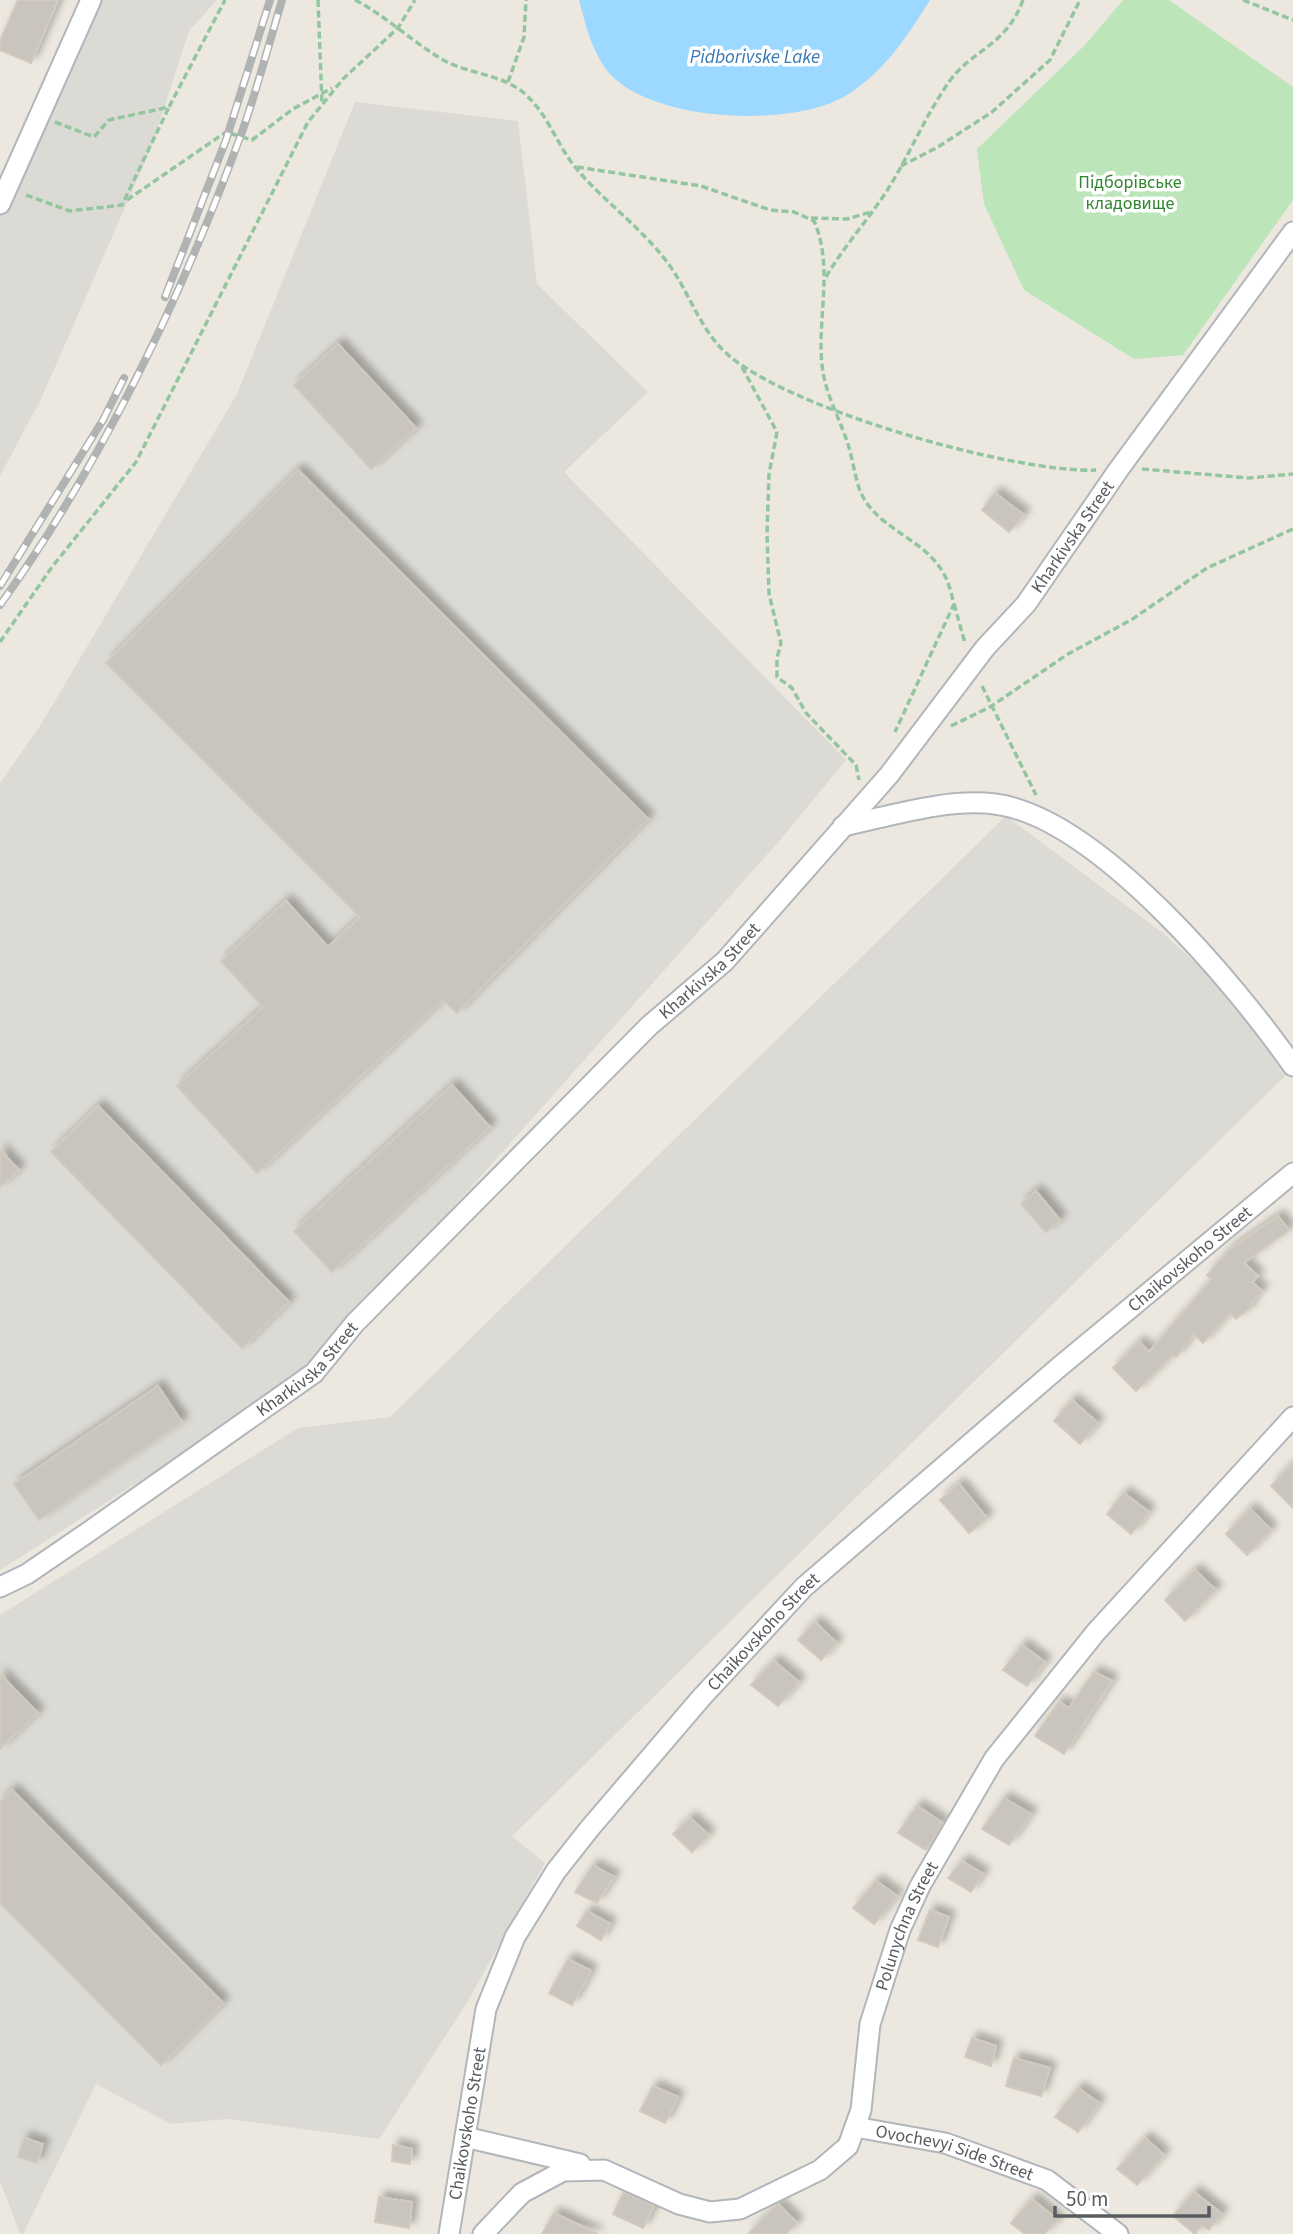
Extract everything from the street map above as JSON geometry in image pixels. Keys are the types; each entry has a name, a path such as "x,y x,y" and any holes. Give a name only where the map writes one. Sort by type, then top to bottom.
{"street":[{"path":"4,196 91,0"},
{"name":"Kharkivska Street","path":"0,1587 27,1574 314,1373 355,1323 649,1026 725,961 889,775 904,738 1026,604 1119,469 1293,232"},
{"path":"843,826 938,807 983,803 1020,810 1051,825 1117,869 1148,896 1243,998 1293,1066"},
{"name":"Chaikovskoho Street","path":"449,2234 486,2009 515,1937 556,1871 659,1746 771,1622 838,1556 1293,1173"},
{"name":"Polunychna Street","path":"483,2234 522,2193 563,2171 604,2170 690,2207 710,2212 740,2209 820,2170 848,2146 861,2110 870,2024 900,1930 920,1886 994,1759 1090,1640 1293,1417"},
{"name":"Ovochevyi Side Street","path":"855,2127 945,2143 1048,2180 1118,2234"},
{"path":"465,2137 604,2170"}],"path":[{"path":"127,200 169,107 225,0"},
{"path":"318,0 322,103"},
{"path":"355,0 450,63 508,82 525,94 542,113 575,167 657,249 675,274 714,341 741,366 774,385 833,409 929,441 994,457 1069,469 1151,468 1249,478 1293,474"},
{"path":"0,642 52,567 135,462 277,187 296,144 322,103 336,86 398,28 415,0"},
{"path":"508,82 520,52 526,0"},
{"path":"825,279 900,167 948,83 962,66 1000,38 1023,0"},
{"path":"900,167 938,147 992,112 1050,60 1080,0"},
{"path":"1243,0 1293,20"},
{"path":"4,196 69,211 117,208 226,132 252,140 293,109 336,86"},
{"path":"40,116 94,137 109,120 169,107"},
{"path":"575,167 701,187 770,210 794,212 809,218 847,219 871,212"},
{"path":"809,218 817,229 825,279 822,362 833,409 864,499 881,520 917,544 937,563 947,579 972,665 990,707 1051,825"},
{"path":"741,366 778,432 769,474 767,534 769,594 781,643 777,677 792,688 806,713 856,765 864,803"},
{"path":"954,604 897,722 904,738 990,707 1058,660 1136,617 1200,572 1293,529"}],"shaded area":[{"path":"91,0 217,0 189,31 151,148 41,399 0,476 0,204"},
{"path":"355,102 518,121 537,284 648,392 564,472 846,760 781,839 311,1367 173,1460 0,1570 0,783 40,726 237,394"},
{"path":"1006,816 1163,933 1233,997 1293,1068 512,1836 545,1863 466,2004 379,2139 227,2119 171,2124 96,2084 23,2234 20,2234 0,2181 0,1615 298,1428 390,1417"}],"green space":[{"name":"Підборівське кладовище","path":"1123,0 1169,0 1293,87 1293,200 1183,355 1134,359 1024,290 984,204 977,149 1085,45"}],"water":[{"name":"Pidborivske Lake","path":"579,0 930,0 883,65 847,95 823,106 761,116 693,111 661,103 634,92 613,77 600,60 591,41"}],"building":[{"path":"18,0 58,0 31,63 0,50 0,41"},
{"path":"338,344 416,428 371,469 294,385"},
{"path":"298,470 648,819 457,1013 443,1000 257,1173 177,1086 263,1007 221,961 286,901 328,947 360,917 106,663"},
{"path":"995,493 1024,515 1009,532 982,510"},
{"path":"452,1085 490,1127 332,1272 294,1231"},
{"path":"98,1106 289,1302 242,1348 51,1152"},
{"path":"0,1150 19,1170 0,1187"},
{"path":"1036,1191 1060,1220 1046,1232 1021,1204"},
{"path":"1278,1216 1289,1230 1244,1263 1258,1276 1252,1282 1262,1291 1249,1305 1251,1307 1236,1319 1230,1313 1203,1343 1194,1334 1176,1357 1173,1355 1136,1391 1113,1368 1139,1342 1149,1352 1212,1279 1207,1275 1229,1250"},
{"path":"158,1386 182,1422 39,1520 14,1484"},
{"path":"1072,1400 1098,1423 1080,1444 1054,1421"},
{"path":"1293,1463 1293,1508 1271,1486"},
{"path":"959,1484 987,1518 969,1533 940,1500"},
{"path":"1124,1493 1149,1512 1131,1534 1107,1514"},
{"path":"1250,1509 1271,1530 1247,1555 1226,1534"},
{"path":"1195,1570 1216,1590 1185,1621 1165,1600"},
{"path":"815,1622 837,1643 821,1660 798,1640"},
{"path":"1022,1645 1045,1662 1027,1686 1003,1670"},
{"path":"774,1661 799,1682 778,1706 751,1685"},
{"path":"1094,1672 1112,1681 1064,1754 1035,1736 1059,1702 1069,1708"},
{"path":"0,1674 38,1713 0,1749"},
{"path":"12,1790 223,2003 161,2065 0,1903 0,1802"},
{"path":"1004,1798 1031,1814 1009,1845 982,1829"},
{"path":"917,1806 943,1823 926,1850 898,1833"},
{"path":"690,1818 709,1835 692,1852 673,1834"},
{"path":"962,1861 983,1874 971,1892 948,1878"},
{"path":"593,1865 614,1877 597,1903 575,1892"},
{"path":"876,1881 897,1896 874,1924 853,1908"},
{"path":"930,1910 949,1917 938,1947 918,1940"},
{"path":"587,1911 610,1924 601,1940 577,1926"},
{"path":"568,1959 591,1971 572,2005 549,1993"},
{"path":"972,2038 996,2046 991,2066 965,2057"},
{"path":"1014,2058 1050,2068 1041,2096 1006,2086"},
{"path":"653,2086 678,2097 665,2123 640,2111"},
{"path":"1078,2088 1099,2103 1078,2132 1055,2117"},
{"path":"24,2138 43,2144 37,2163 18,2157"},
{"path":"1145,2138 1164,2155 1137,2185 1117,2169"},
{"path":"393,2145 412,2149 410,2164 392,2161"},
{"path":"624,2192 654,2206 643,2228 613,2214"},
{"path":"1194,2192 1222,2214 1209,2230 1202,2225 1195,2234 1173,2216"},
{"path":"379,2197 412,2202 409,2228 375,2222"},
{"path":"1032,2199 1058,2220 1044,2234 1025,2234 1011,2223"},
{"path":"778,2204 797,2223 786,2234 748,2234"},
{"path":"554,2213 598,2234 542,2234"}],"railway":[{"path":"165,297 226,140 270,0"},
{"path":"0,605 73,494 106,436 166,317 242,132 282,0"},
{"path":"0,586 103,420 124,378"}]}
